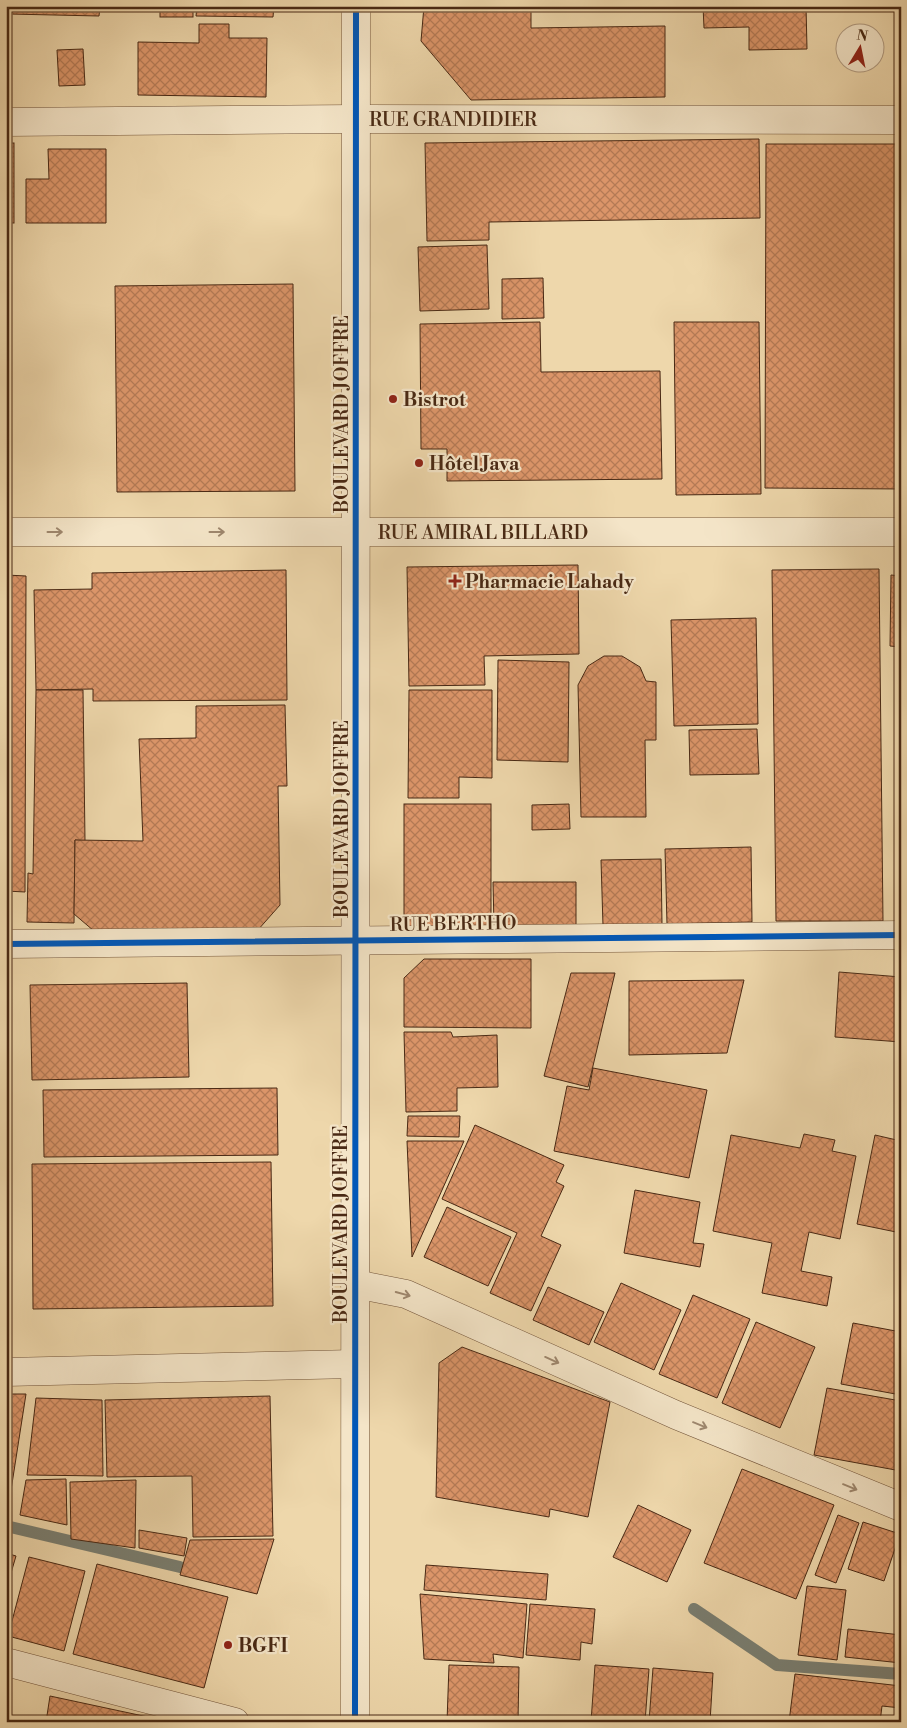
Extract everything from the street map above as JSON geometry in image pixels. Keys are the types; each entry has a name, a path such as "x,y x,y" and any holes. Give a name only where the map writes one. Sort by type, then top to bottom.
{"street":[{"name":"BOULEVARD JOFFRE","path":"355,1722 356,6"},
{"name":"RUE GRANDIDIER","path":"6,122 356,119 901,120"},
{"name":"RUE AMIRAL BILLARD","path":"6,532 901,532"},
{"name":"RUE BERTHO","path":"6,944 901,934"},
{"path":"355,1284 406,1294 676,1416 901,1507"},
{"path":"6,1372 354,1364"},
{"path":"6,1662 235,1722"}],"building":[{"path":"9,6 100,6 99,16 9,14"},
{"path":"160,6 193,6 193,17 160,17"},
{"path":"197,6 274,6 273,17 196,16"},
{"path":"424,6 531,6 531,28 665,26 665,97 471,100 421,41"},
{"path":"703,6 806,6 807,49 749,50 749,27 704,28"},
{"path":"199,24 229,24 229,38 267,38 266,97 138,95 138,42 199,43"},
{"path":"83,49 85,85 59,86 57,50"},
{"path":"759,139 760,218 489,222 489,240 427,241 425,143"},
{"path":"6,143 14,143 14,223 6,223"},
{"path":"766,144 901,144 901,489 765,488"},
{"path":"48,149 106,149 106,223 26,223 26,179 49,179"},
{"path":"487,245 489,309 420,311 418,247"},
{"path":"543,278 544,318 502,319 502,279"},
{"path":"293,284 295,491 117,492 115,286"},
{"path":"540,322 541,372 660,371 662,479 447,481 447,449 421,449 420,324"},
{"path":"674,322 759,322 761,494 676,495"},
{"path":"578,565 579,654 484,656 485,685 409,686 407,567"},
{"path":"879,569 883,921 776,921 772,570"},
{"path":"286,570 287,700 93,701 93,689 36,690 34,590 92,589 92,573"},
{"path":"6,575 26,576 25,892 6,891"},
{"path":"891,575 901,576 901,647 890,646"},
{"path":"756,618 758,724 674,726 671,620"},
{"path":"604,656 622,656 640,667 646,681 656,682 656,740 645,740 646,817 581,817 578,685 588,666"},
{"path":"498,660 569,662 568,762 497,760"},
{"path":"36,690 83,690 85,841 75,840 74,923 27,922 28,873 33,874"},
{"path":"409,690 492,690 492,778 459,777 459,798 408,798"},
{"path":"285,705 287,786 278,786 280,905 257,931 94,931 74,914 75,840 143,841 139,739 196,738 196,706"},
{"path":"757,729 759,774 690,775 689,730"},
{"path":"404,804 491,804 491,928 404,928"},
{"path":"569,804 570,829 532,830 532,805"},
{"path":"751,847 752,922 667,924 665,849"},
{"path":"661,859 662,924 603,926 601,860"},
{"path":"493,882 576,882 576,925 494,926"},
{"path":"424,959 531,959 531,1028 404,1027 404,978"},
{"path":"839,972 901,977 901,1042 835,1037"},
{"path":"571,973 615,973 588,1087 544,1076"},
{"path":"744,980 727,1053 629,1055 629,981"},
{"path":"187,983 189,1077 32,1080 30,985"},
{"path":"404,1032 451,1032 453,1037 497,1035 498,1087 457,1088 457,1111 406,1112"},
{"path":"593,1068 707,1090 689,1178 554,1151 567,1086 589,1090"},
{"path":"277,1088 278,1155 44,1157 43,1090"},
{"path":"408,1116 460,1116 459,1137 407,1136"},
{"path":"475,1125 564,1165 556,1182 564,1186 541,1236 561,1245 531,1311 490,1293 517,1233 442,1199"},
{"path":"804,1134 835,1140 832,1151 856,1156 840,1239 809,1232 801,1271 832,1277 827,1306 762,1293 772,1243 713,1231 731,1135 800,1148"},
{"path":"875,1135 901,1141 901,1233 857,1224"},
{"path":"407,1141 464,1141 412,1257"},
{"path":"271,1162 273,1306 33,1309 32,1164"},
{"path":"635,1190 700,1202 693,1243 704,1244 700,1267 624,1253"},
{"path":"447,1207 511,1237 488,1286 424,1257"},
{"path":"621,1283 681,1310 654,1370 594,1342"},
{"path":"548,1287 604,1312 589,1345 533,1320"},
{"path":"693,1295 750,1319 717,1398 659,1374"},
{"path":"756,1322 815,1347 780,1428 722,1403"},
{"path":"853,1323 901,1332 901,1395 841,1384"},
{"path":"462,1347 610,1402 588,1517 550,1509 549,1517 436,1497 439,1363"},
{"path":"827,1388 901,1401 901,1471 814,1455"},
{"path":"6,1394 26,1394 9,1503 6,1503"},
{"path":"270,1396 273,1536 193,1537 192,1476 107,1477 105,1400"},
{"path":"36,1398 102,1400 103,1476 27,1475"},
{"path":"742,1469 834,1505 796,1599 704,1563"},
{"path":"66,1479 67,1525 20,1515 26,1480"},
{"path":"136,1480 135,1548 71,1539 70,1482"},
{"path":"638,1505 691,1530 667,1582 613,1557"},
{"path":"838,1515 859,1523 836,1583 815,1575"},
{"path":"863,1522 900,1534 884,1581 848,1569"},
{"path":"139,1530 187,1538 184,1556 139,1548"},
{"path":"274,1539 257,1594 180,1575 190,1540"},
{"path":"6,1553 16,1556 6,1590"},
{"path":"29,1557 85,1571 64,1651 8,1636"},
{"path":"97,1564 228,1597 204,1688 73,1654"},
{"path":"426,1565 548,1574 546,1600 424,1590"},
{"path":"807,1586 846,1590 837,1660 798,1655"},
{"path":"420,1594 527,1604 523,1658 493,1654 494,1663 424,1659"},
{"path":"530,1604 595,1609 592,1644 581,1642 580,1660 526,1655"},
{"path":"848,1629 901,1635 901,1663 845,1657"},
{"path":"449,1665 519,1667 518,1722 447,1722"},
{"path":"595,1665 649,1669 645,1722 591,1722"},
{"path":"653,1668 713,1673 710,1722 649,1722"},
{"path":"795,1674 901,1686 901,1708 882,1706 880,1722 789,1722"},
{"path":"50,1696 162,1720 162,1722 46,1722"}],"waterway":[{"path":"6,1526 180,1567"},
{"path":"694,1609 777,1665 901,1674"}],"cycle path":[{"path":"355,1722 356,6"},
{"path":"6,944 901,935"}],"place":[{"name":"Bistrot","path":"393,399"},
{"name":"Hôtel Java","path":"419,463"},
{"name":"Pharmacie Lahady","path":"455,581"},
{"name":"BGFI","path":"228,1645"}]}
